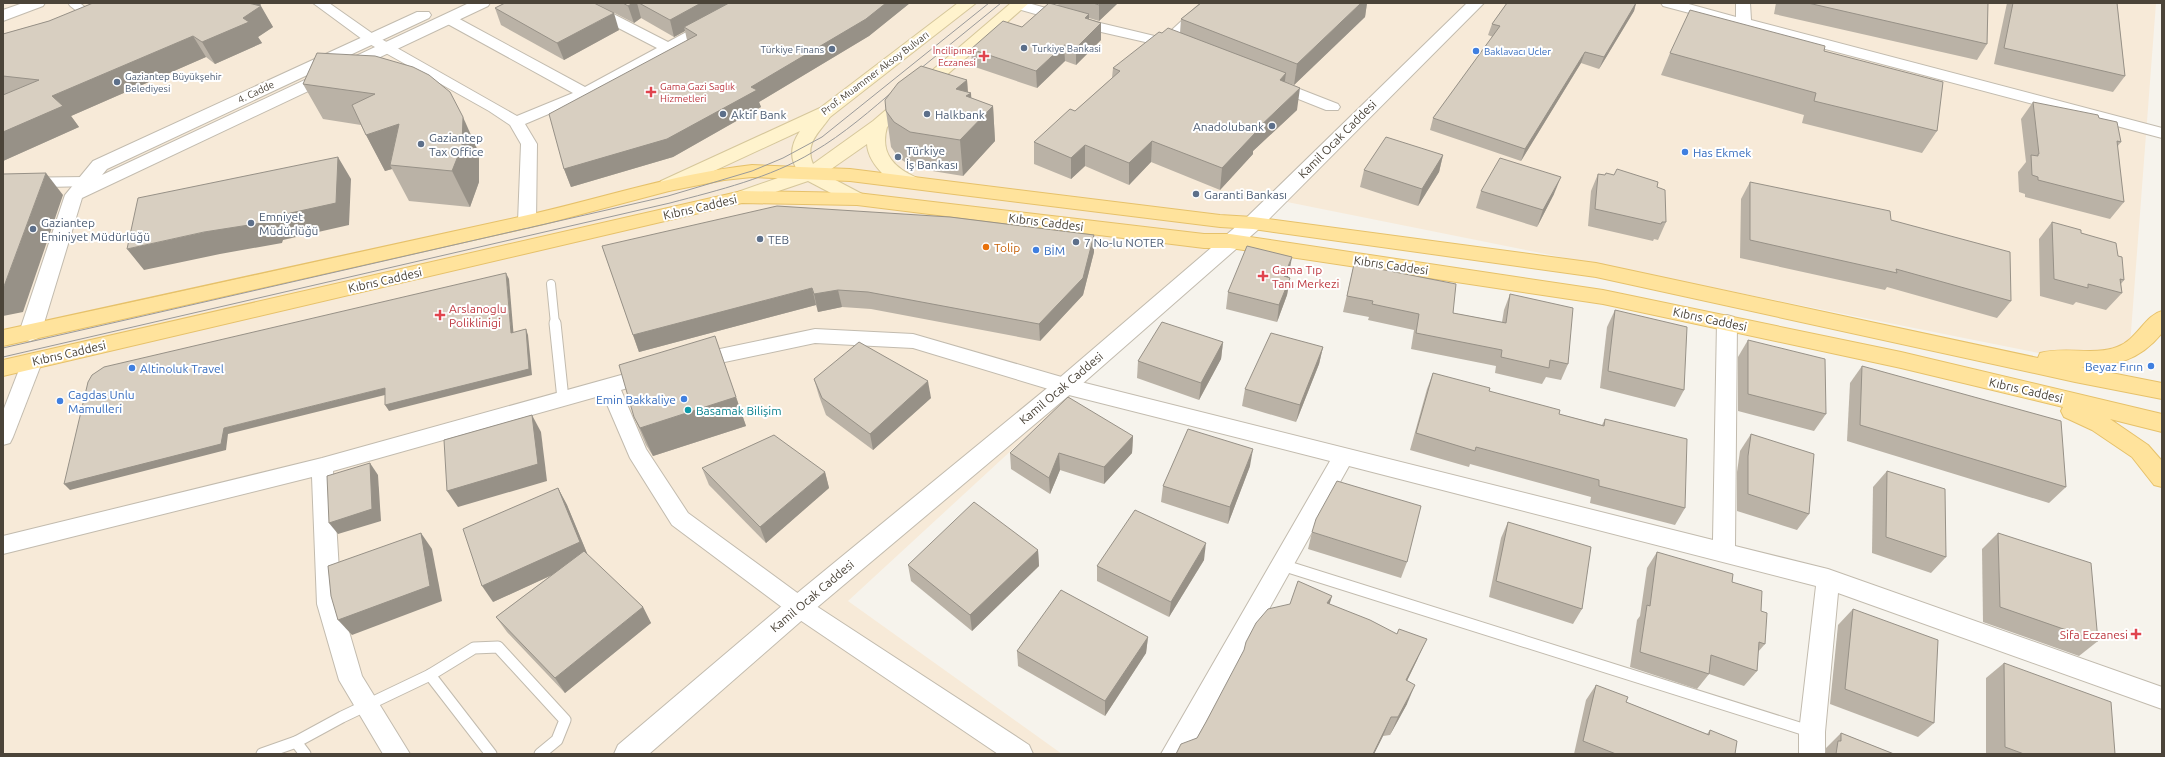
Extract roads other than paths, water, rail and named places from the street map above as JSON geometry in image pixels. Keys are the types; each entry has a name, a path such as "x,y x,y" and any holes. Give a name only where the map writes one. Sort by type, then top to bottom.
{"main road":[{"name":"Prof. Muammer Aksoy Bulvarı","path":"668,185 826,112 968,3"},
{"path":"742,197 812,173 847,150 879,126 1020,4"},
{"path":"826,112 812,125 803,140 801,158 804,167 829,186 857,199"},
{"path":"879,126 875,144 880,160 894,173 913,183"},
{"path":"3,338 527,222 668,185 724,174 752,171 850,175 1220,221 1253,223 1596,270 2162,391"},
{"name":"Kıbrıs Caddesi","path":"3,368 742,197 857,199 1204,241 1230,241 1603,297 1727,322 2162,423"},
{"path":"1995,356 2092,360 2128,352 2152,333 2162,318"},
{"path":"1998,384 2058,405 2100,424 2140,451 2162,478"}],"street":[{"path":"3,16 37,3"},
{"path":"320,3 371,39 495,108 516,122 529,144 527,222"},
{"path":"3,183 86,187 388,48 448,11 482,3"},
{"path":"580,3 668,48"},
{"path":"516,122 585,92 752,3"},
{"path":"1167,42 1209,3"},
{"name":"Kamil Ocak Caddesi","path":"628,754 799,607 1065,386 1230,241 1253,223 1476,3"},
{"path":"1668,3 2162,133"},
{"path":"1743,3 1744,23"},
{"path":"1020,4 1093,26 1167,42 1188,50"},
{"path":"448,11 585,92"},
{"name":"4. Cadde","path":"86,187 100,165 371,39 448,11"},
{"path":"1260,79 1332,107"},
{"path":"30,333 86,187"},
{"path":"1724,553 1727,322"},
{"path":"3,545 322,466 563,400 703,359 815,336 913,341 1065,386 1828,579 2162,698"},
{"path":"3,437 32,362"},
{"path":"609,386 636,452 680,519 799,607 1020,754"},
{"path":"1174,754 1343,457"},
{"path":"322,466 329,604 350,680 397,754"},
{"path":"1812,743 1828,579"}],"lane":[{"path":"73,3 90,15 86,22"},
{"path":"551,284 563,400"},
{"path":"1282,565 1812,743"},
{"path":"262,754 296,742 366,705 430,675 474,648 498,647 565,720 557,740 540,754"},
{"path":"430,675 491,754"},
{"path":"296,742 305,754"}],"tram line":[{"path":"3,348 668,196 752,171 783,158 822,137 989,3"},
{"path":"915,73 1001,3"},
{"path":"3,357 670,203 725,188 762,176 797,161 813,152 846,130 898,87"}],"place":[{"name":"Turkiye Bankasi","path":"1024,48"},
{"name":"Türkiye Finans","path":"832,49"},
{"name":"Baklavacı Ucler","path":"1476,51"},
{"name":"İncilipınar Eczanesi","path":"984,56"},
{"name":"Gaziantep Büyükşehir Belediyesi","path":"117,82"},
{"name":"Gama Gazi Saglık Hizmetleri","path":"651,92"},
{"name":"Aktif Bank","path":"723,114"},
{"name":"Halkbank","path":"927,114"},
{"name":"Anadolubank","path":"1272,126"},
{"name":"Gaziantep Tax Office","path":"421,144"},
{"name":"Has Ekmek","path":"1685,152"},
{"name":"Türkiye İş Bankası","path":"898,157"},
{"name":"Garanti Bankası","path":"1196,194"},
{"name":"Emniyet Müdürlüğü","path":"251,223"},
{"name":"Gaziantep Eminiyet Müdürlüğü","path":"33,229"},
{"name":"TEB","path":"760,239"},
{"name":"7 No-lu NOTER","path":"1076,242"},
{"name":"Tolip","path":"986,247"},
{"name":"BİM","path":"1036,250"},
{"name":"Gama Tıp Tanı Merkezi","path":"1263,276"},
{"name":"Arslanoglu Poliklinigi","path":"440,315"},
{"name":"Beyaz Fırın","path":"2151,366"},
{"name":"Altinoluk Travel","path":"132,368"},
{"name":"Emin Bakkaliye","path":"684,399"},
{"name":"Cagdas Unlu Mamulleri","path":"60,401"},
{"name":"Basamak Bilişim","path":"688,410"},
{"name":"Sifa Eczanesi","path":"2136,634"}]}
